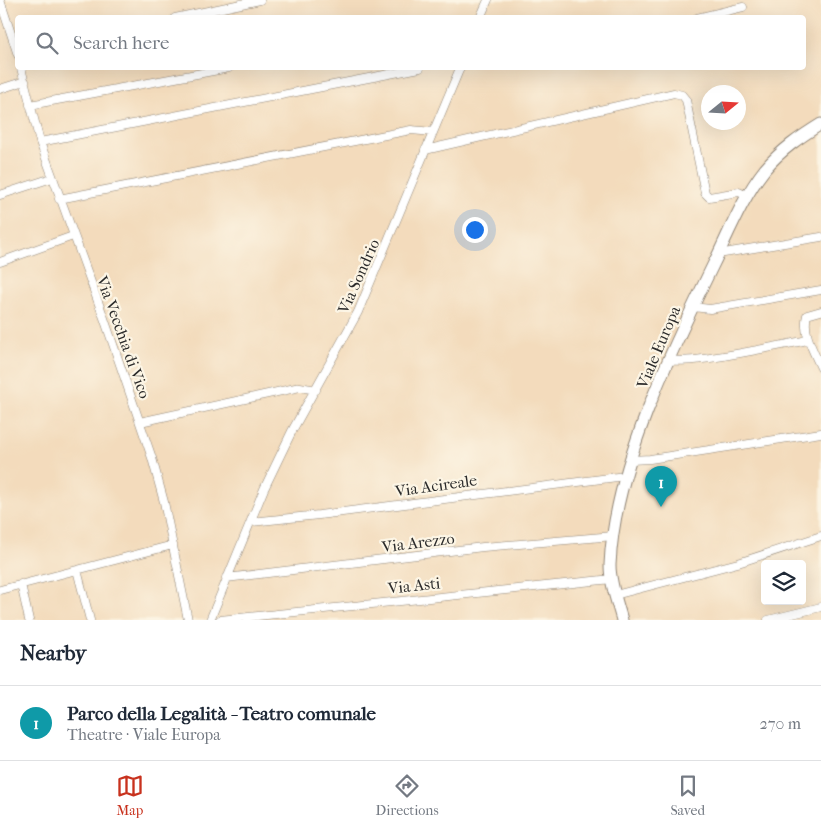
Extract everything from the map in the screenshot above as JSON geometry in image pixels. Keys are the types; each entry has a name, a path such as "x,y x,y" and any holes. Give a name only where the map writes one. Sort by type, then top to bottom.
{"street":[{"path":"0,0 3,16 15,47"},
{"path":"189,15 260,0"},
{"path":"481,15 488,0"},
{"path":"710,15 743,7"},
{"name":"Via Vecchia di Vico","path":"22,70 40,142 59,199 140,422 164,502 188,620"},
{"path":"30,105 218,70"},
{"path":"40,142 410,70"},
{"name":"Via Sondrio","path":"210,620 264,489 292,431 358,312 459,70"},
{"path":"0,89 25,81"},
{"path":"425,150 674,93 682,95 686,100 705,193 709,197 739,192 747,196"},
{"name":"Viale Europa","path":"622,620 610,567 625,476 644,421 693,307 747,196 766,169 790,144 821,124"},
{"path":"59,199 411,130 433,132"},
{"path":"0,195 52,178"},
{"path":"0,262 73,236"},
{"path":"718,254 821,237"},
{"path":"693,307 710,309 821,290"},
{"path":"821,310 807,315 805,325 808,340 821,368"},
{"path":"669,360 680,361 808,340"},
{"path":"140,422 300,387 316,390"},
{"path":"632,460 650,459 821,433"},
{"name":"Via Acireale","path":"251,522 319,516 625,476"},
{"name":"Via Arezzo","path":"226,578 482,547 614,536"},
{"path":"615,595 738,563 821,536"},
{"path":"0,590 173,545"},
{"path":"77,570 90,620"},
{"name":"Via Asti","path":"220,620 612,579"},
{"path":"21,584 28,620"},
{"path":"768,620 821,606"}],"place":[{"name":"Parco della Legalità - Teatro comunale","path":"661,507"}]}
